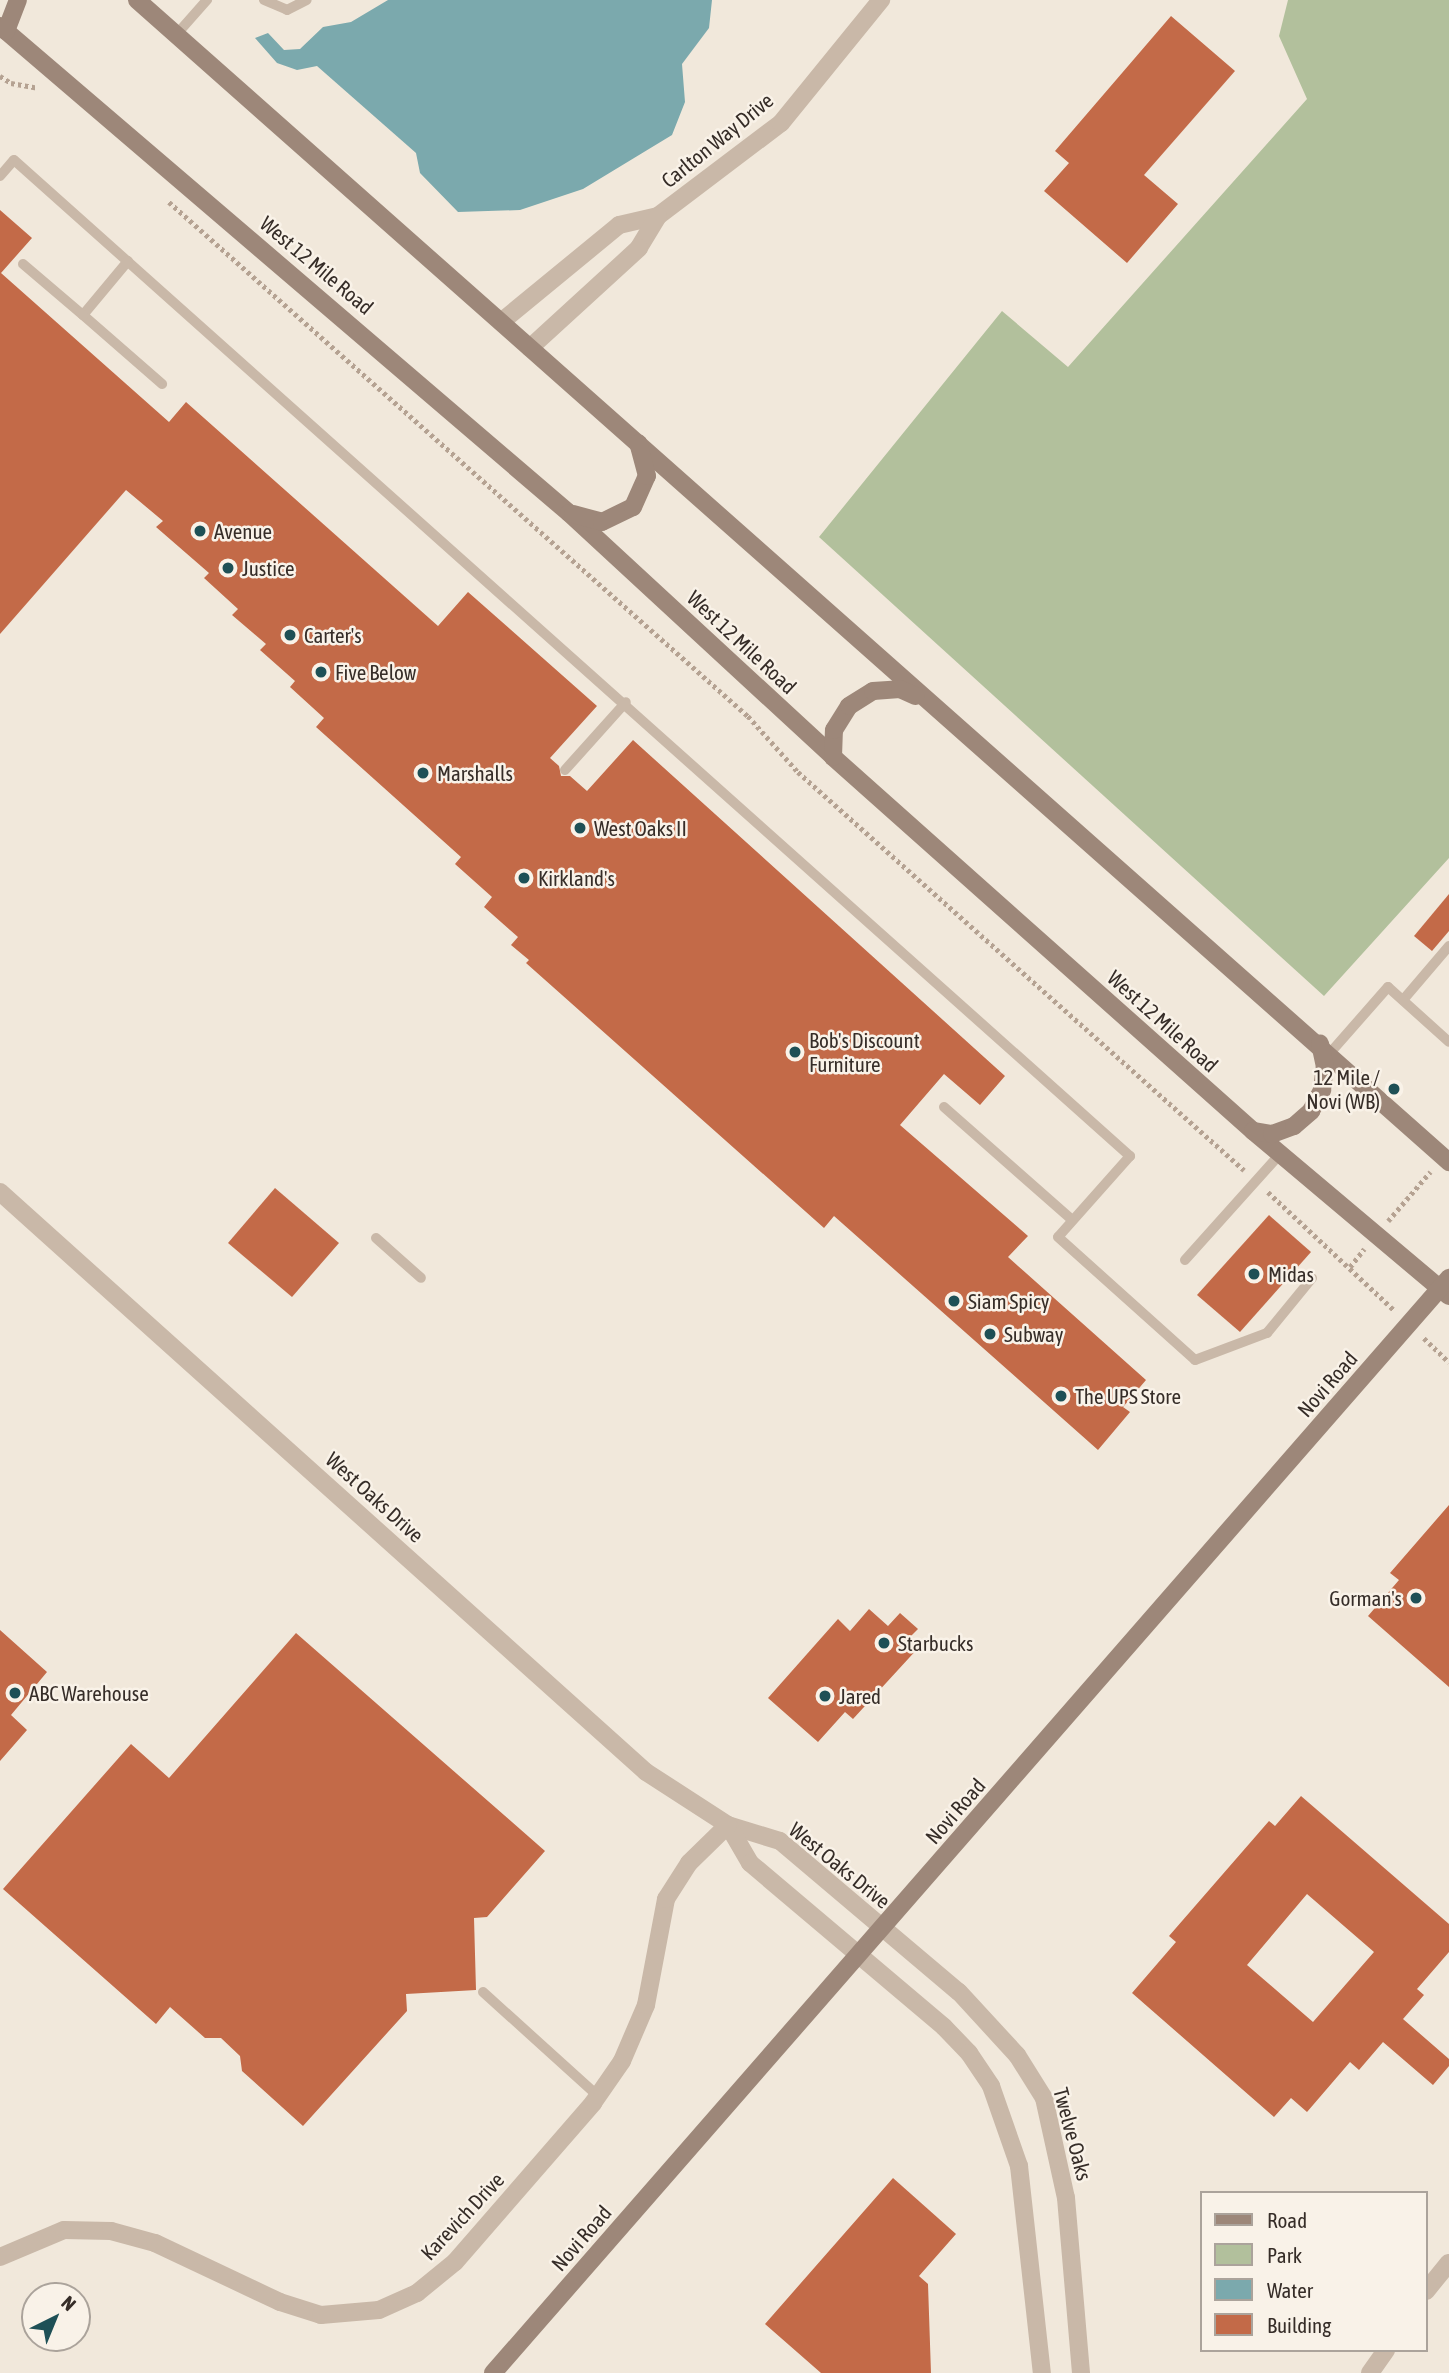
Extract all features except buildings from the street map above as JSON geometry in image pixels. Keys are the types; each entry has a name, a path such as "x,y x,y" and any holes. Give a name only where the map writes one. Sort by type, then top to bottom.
{"main road":[{"path":"2,32 18,0"},
{"path":"136,0 926,700 1325,1049 1446,1159"},
{"name":"West 12 Mile Road","path":"2,32 569,513 833,757 1252,1131 1375,1236 1446,1287"},
{"path":"569,513 602,522 633,507 647,476 638,443"},
{"path":"833,757 834,730 849,706 873,691 900,689 926,700"},
{"path":"1252,1131 1272,1134 1294,1126 1311,1111 1324,1079 1325,1049"},
{"name":"Novi Road","path":"493,2373 1409,1323 1446,1287"}],"street":[{"name":"Carlton Way Drive","path":"530,348 639,248 658,216 781,123 881,0"},
{"name":"Carlton Way Drive","path":"501,322 619,225 658,216"},
{"name":"West Oaks Drive","path":"0,1192 646,1772 728,1825 780,1840 883,1929"},
{"name":"West Oaks Drive","path":"728,1825 750,1863 808,1917 860,1954"},
{"name":"Karevich Drive","path":"0,2257 64,2230 111,2231 155,2243 304,2311 338,2316 379,2310 417,2292 455,2262 598,2096 622,2061 646,2005 666,1899 689,1863 728,1825"},
{"name":"Twelve Oaks","path":"883,1929 960,1992 1017,2055 1044,2098 1066,2198 1081,2373"},
{"path":"860,1954 969,2053 991,2086 1019,2166 1042,2373"},
{"path":"1428,2289 1449,2263"},
{"path":"1370,2373 1385,2352"}],"lane":[{"path":"176,35 207,0"},
{"path":"264,0 287,10 307,0"},
{"path":"0,176 14,160 626,702 1130,1156 1058,1237 1195,1360 1267,1333 1312,1278"},
{"path":"83,315 128,261"},
{"path":"23,264 162,384"},
{"path":"565,770 626,702"},
{"path":"1403,1000 1449,946"},
{"path":"1325,1049 1388,987 1449,1042"},
{"path":"944,1108 1072,1220"},
{"path":"1185,1260 1280,1154"},
{"path":"376,1238 421,1278"},
{"path":"483,1992 598,2096"}],"path":[{"path":"0,76 45,92"},
{"path":"159,193 748,716 799,772 1256,1181 1449,1362"},
{"path":"1350,1267 1446,1159"}],"green space":[{"path":"1288,0 1449,0 1449,858 1324,996 819,537 1002,311 1068,367 1307,99 1279,36"}],"water":[{"path":"388,0 712,0 709,28 682,64 685,102 672,135 583,189 520,210 458,212 420,173 416,153 317,66 297,70 277,63 255,38 268,33 284,50 300,49 323,27 351,22"}],"place":[{"name":"Avenue","path":"200,531"},
{"name":"Justice","path":"228,568"},
{"name":"Carter's","path":"290,635"},
{"name":"Five Below","path":"321,672"},
{"name":"Marshalls","path":"423,773"},
{"name":"West Oaks II","path":"580,828"},
{"name":"Kirkland's","path":"524,878"},
{"name":"Bob's Discount Furniture","path":"795,1052"},
{"name":"12 Mile / Novi (WB)","path":"1394,1089"},
{"name":"Midas","path":"1254,1274"},
{"name":"Siam Spicy","path":"954,1301"},
{"name":"Subway","path":"990,1334"},
{"name":"The UPS Store","path":"1061,1396"},
{"name":"Gorman's","path":"1416,1598"},
{"name":"Starbucks","path":"884,1643"},
{"name":"ABC Warehouse","path":"15,1693"},
{"name":"Jared","path":"825,1696"}]}
